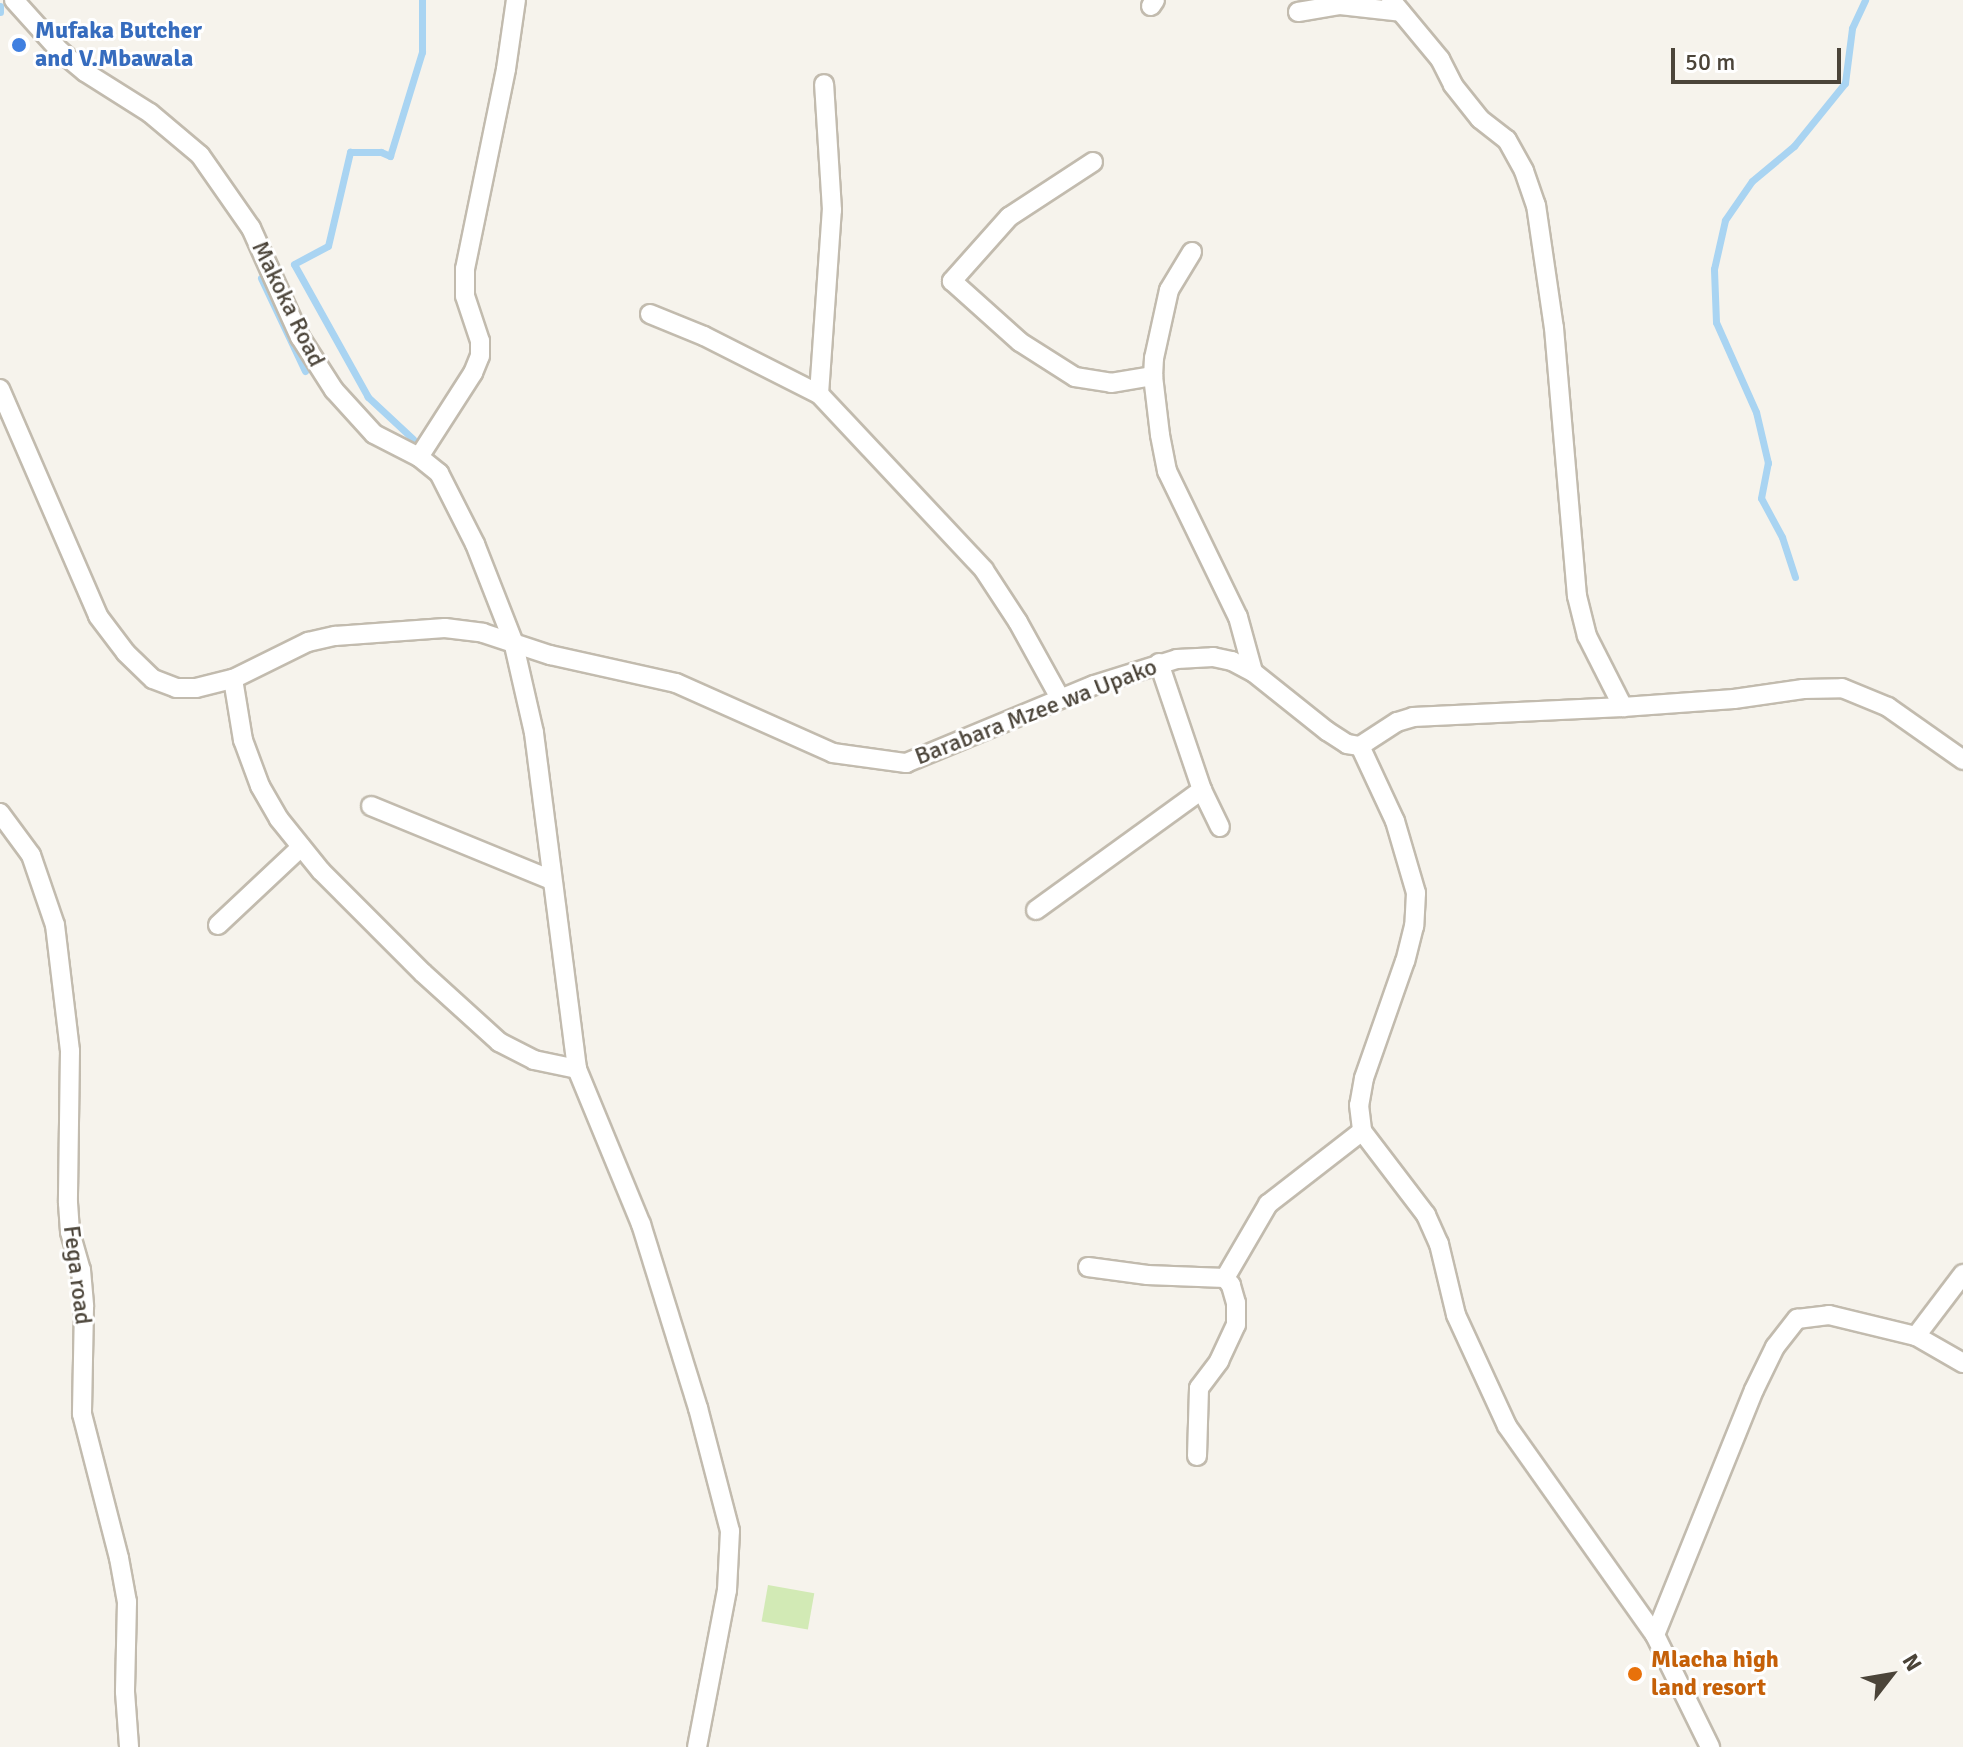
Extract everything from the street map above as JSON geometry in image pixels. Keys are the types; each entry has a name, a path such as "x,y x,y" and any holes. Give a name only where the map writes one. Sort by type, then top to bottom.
{"street":[{"name":"Makoka Road","path":"14,0 60,51 85,72 150,113 200,155 251,228 315,365 361,423 419,457 439,473 453,496 513,641 534,733 577,1069 641,1224 702,1421 730,1531 727,1590 697,1747"},
{"path":"419,457 473,373 480,356 480,341 465,296 463,279 506,69 516,0"},
{"path":"1298,12 1340,5 1396,6 1440,59 1453,85 1480,119 1507,140 1524,171 1536,205 1554,328 1577,596 1587,636 1623,707"},
{"path":"819,394 832,210 824,84"},
{"path":"1093,162 1009,217 952,281 1030,351 1075,377 1111,383 1153,376"},
{"path":"1192,252 1169,290 1153,376 1167,471 1238,617 1253,672"},
{"path":"650,314 704,336 819,394 984,570 1018,622 1060,698"},
{"name":"Barabara Mzee wa Upako","path":"0,389 85,590 118,643 153,679 176,688 196,688 233,679 308,642 335,636 445,628 513,641 550,655 676,683 833,753 906,763 1060,698 1159,663 1213,657 1232,661 1253,672 1327,731 1347,744 1360,746"},
{"path":"1159,663 1202,790 1220,827"},
{"path":"233,679 249,760 266,798 301,847 371,923 499,1042 534,1060 577,1069"},
{"path":"1710,1747 1655,1635 1507,1426 1456,1315 1439,1244 1426,1215 1362,1131 1359,1105 1364,1078 1405,961 1414,926 1416,893 1395,821 1360,746 1397,722 1413,717 1623,707 1842,688 1888,707 1963,760"},
{"path":"1036,910 1202,790"},
{"path":"371,806 551,880"},
{"name":"Fega road","path":"0,813 31,855 55,925 70,1051 68,1203 70,1232 81,1270 84,1307 82,1414 127,1602 125,1692 129,1747"},
{"path":"218,925 301,847"},
{"path":"1225,1278 1268,1204 1362,1131"},
{"path":"1088,1267 1147,1275 1225,1278 1231,1285 1236,1303 1236,1325 1219,1361 1199,1388 1197,1456"},
{"path":"1916,1336 1963,1274"},
{"path":"1655,1635 1754,1390 1789,1327 1807,1316 1829,1315 1916,1336 1963,1363"}],"green space":[{"path":"768,1585 814,1593 808,1630 762,1621"}],"waterway":[{"path":"413,439 368,397 294,264 328,246 350,152 381,152 390,156 422,52 422,0"},
{"path":"1795,577 1782,537 1761,498 1768,463 1756,412 1716,322 1714,269 1725,220 1752,181 1794,146 1845,83 1852,28 1865,0"},
{"path":"0,6 0,12"},
{"path":"261,278 305,371"}],"place":[{"name":"Mufaka Butcher and V.Mbawala","path":"19,45"},
{"name":"Mlacha high land resort","path":"1635,1674"}]}
